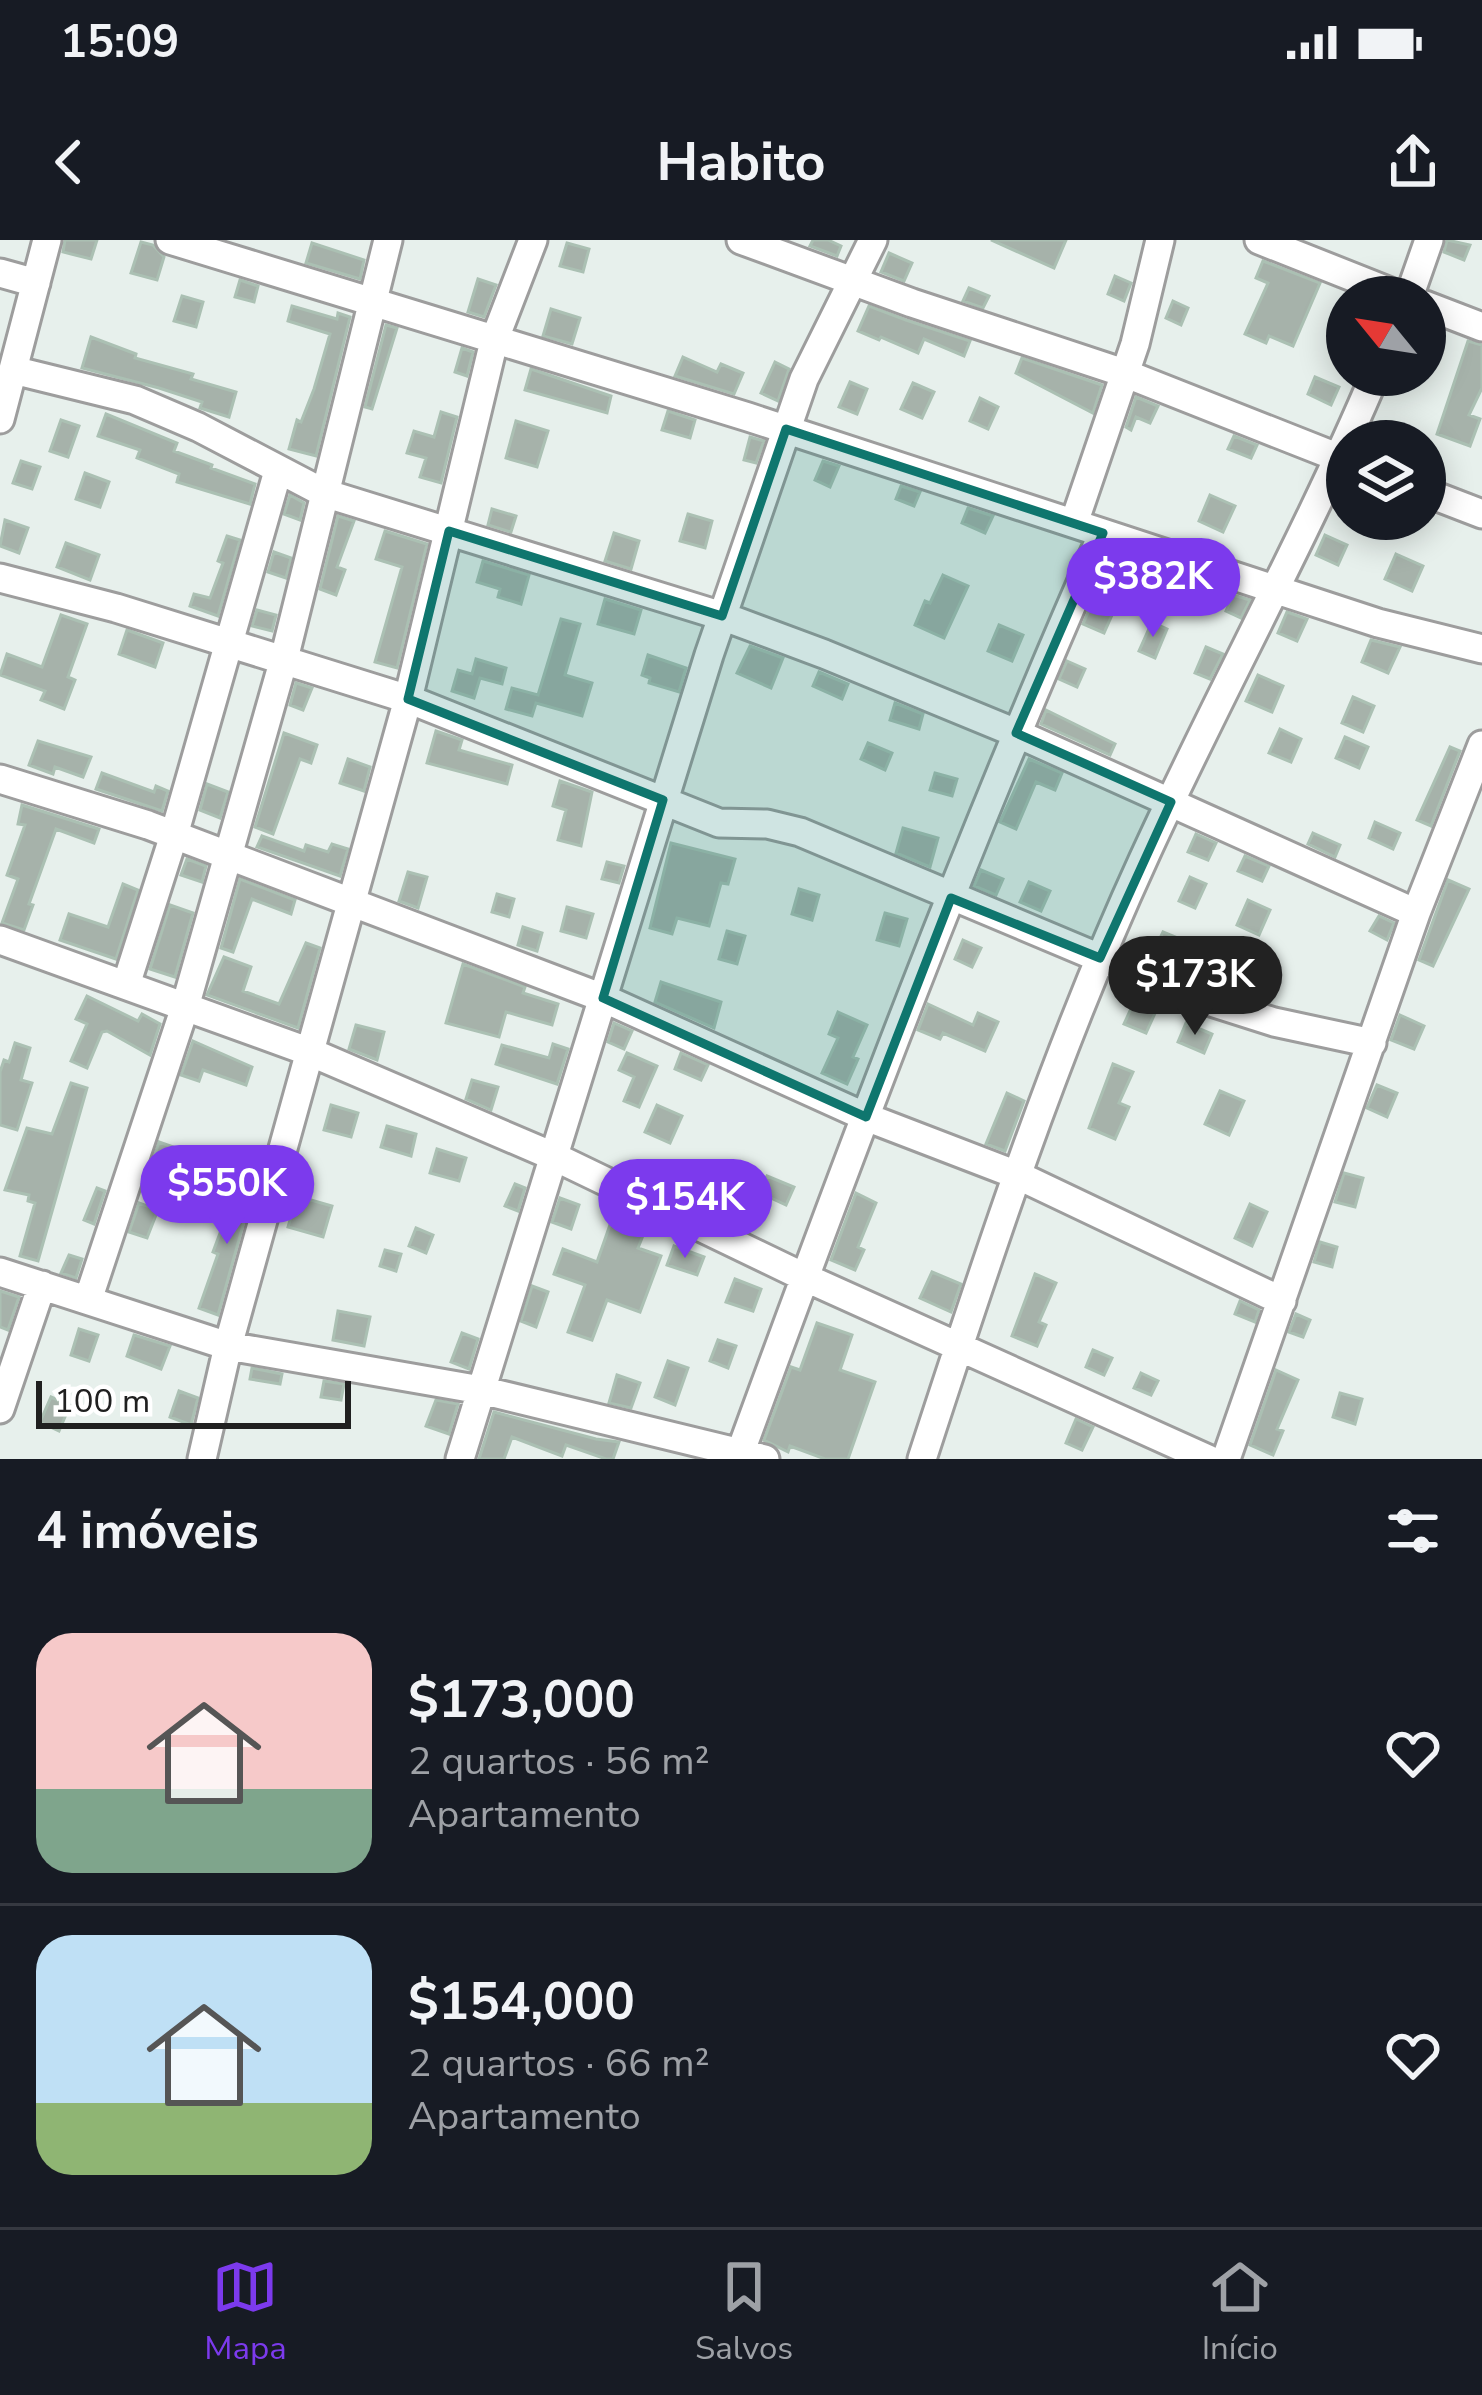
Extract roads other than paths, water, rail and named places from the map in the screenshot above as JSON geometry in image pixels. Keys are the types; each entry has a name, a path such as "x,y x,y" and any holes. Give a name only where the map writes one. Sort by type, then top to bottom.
{"street":[{"path":"0,419 47,240"},
{"path":"170,240 786,429 1378,623 1482,649"},
{"path":"88,1300 185,1007 284,659 388,240"},
{"path":"202,1459 228,1346 407,699 494,340 532,240"},
{"path":"741,240 1124,373 1326,453"},
{"path":"460,1459 722,616 804,379 873,240"},
{"path":"1074,524 1124,373 1160,240"},
{"path":"1259,240 1352,276"},
{"path":"1414,276 1429,240"},
{"path":"0,273 36,283"},
{"path":"1446,313 1482,327"},
{"path":"13,370 134,400 198,427 323,493 722,616 824,654 1016,733 1416,914"},
{"path":"126,985 278,471"},
{"path":"922,1459 1017,1175 1100,958 1171,802 1326,493"},
{"path":"1446,500 1482,514"},
{"path":"0,1272 228,1346 481,1390 748,1457 804,1277 1016,733 1103,533"},
{"path":"0,578 230,642 407,699 719,823 767,824 800,832 1184,993 1274,1022 1372,1043"},
{"path":"1226,1459 1416,914 1482,745"},
{"path":"0,779 227,854 603,998 866,1117 1017,1175 1282,1300"},
{"path":"0,940 310,1052 555,1157 804,1277 1208,1459"},
{"path":"0,1409 42,1285"}]}
